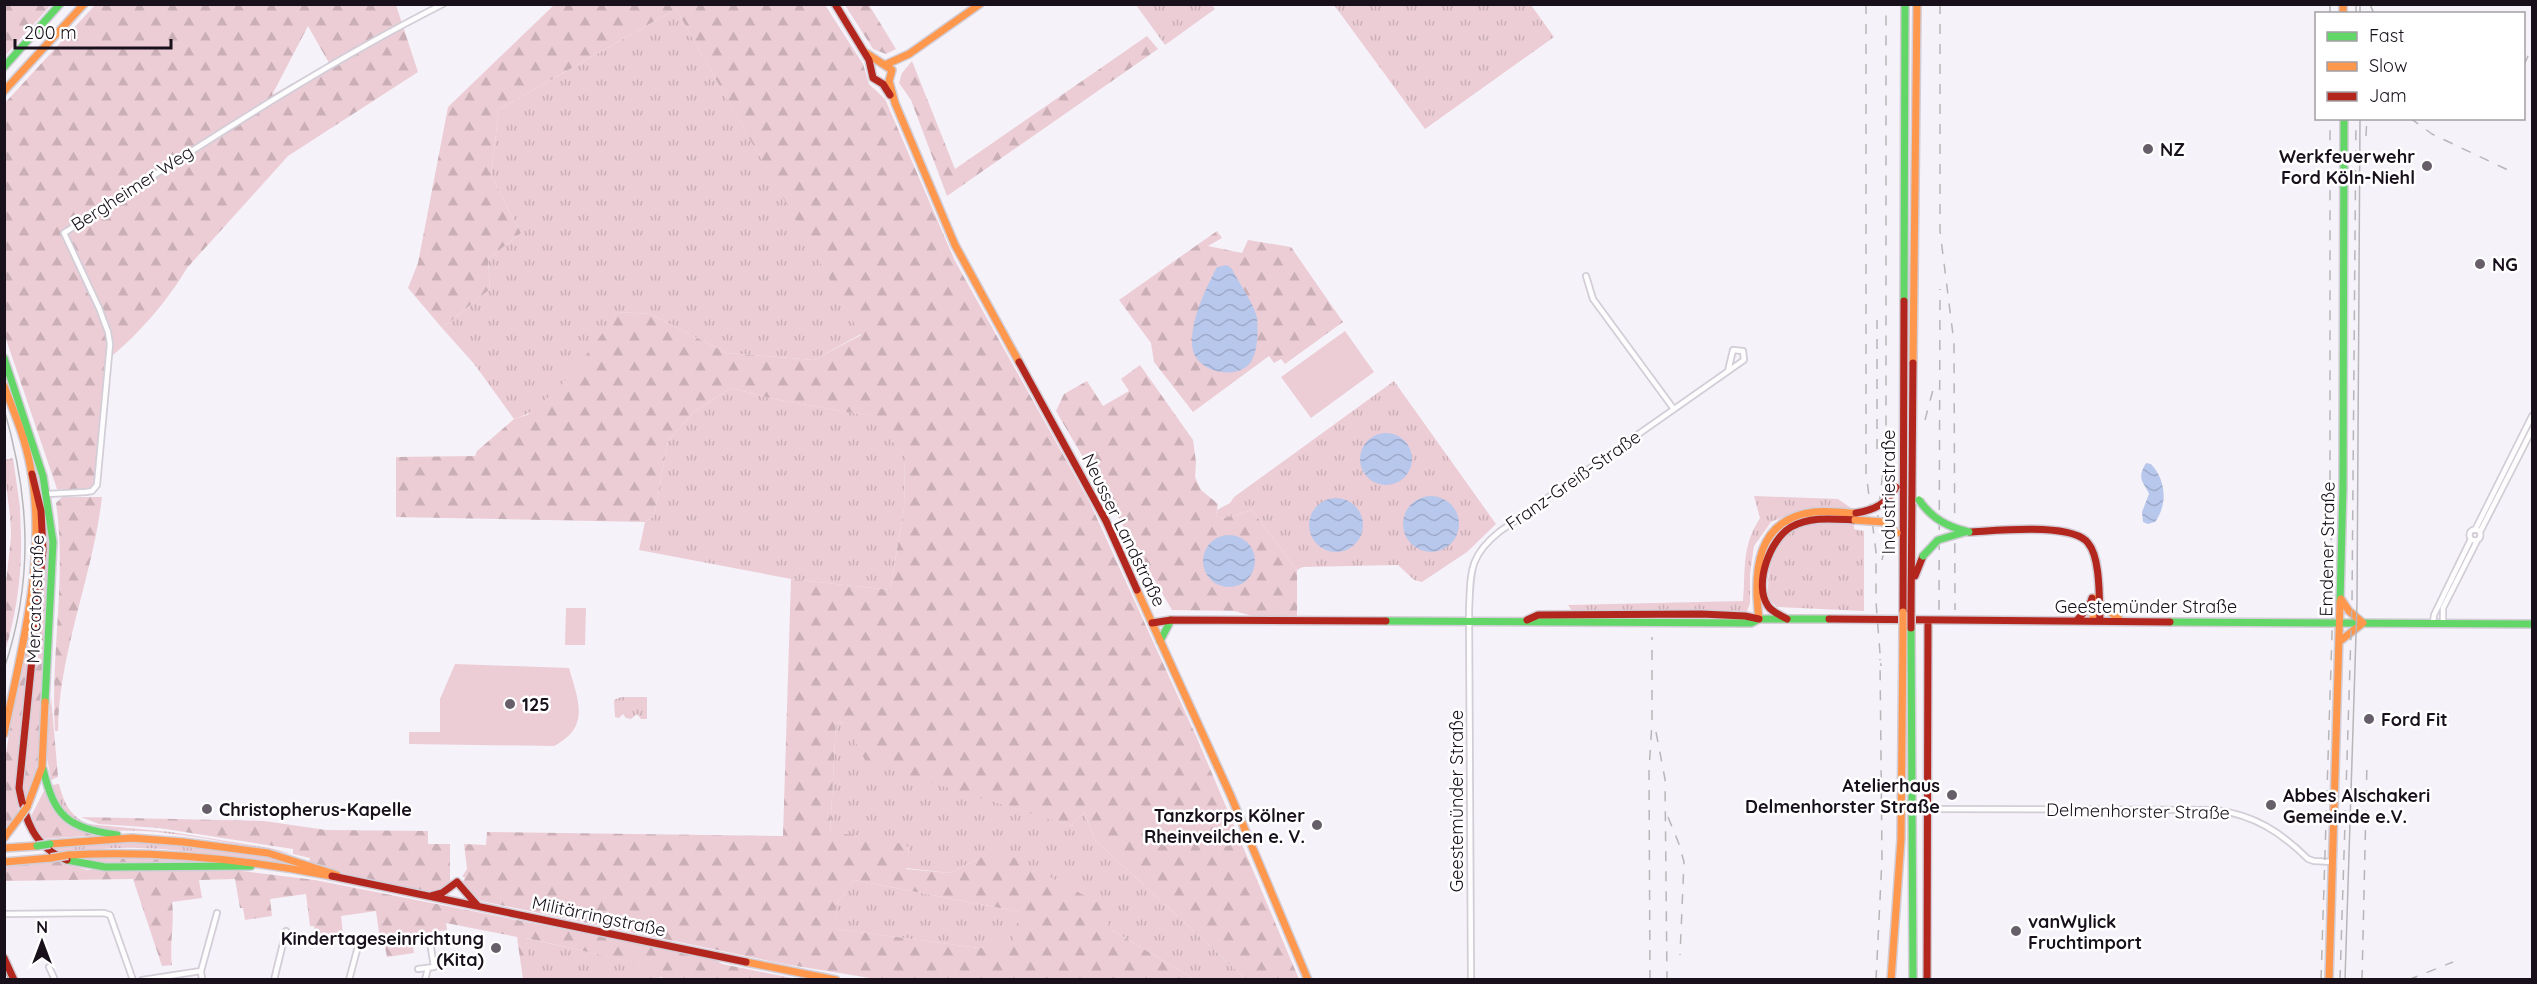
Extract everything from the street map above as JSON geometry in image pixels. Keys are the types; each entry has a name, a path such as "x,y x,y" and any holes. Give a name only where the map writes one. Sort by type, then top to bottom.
{"main road":[{"path":"4,67 60,4"},
{"path":"4,91 84,4"},
{"name":"Neusser Landstraße","path":"835,4 866,53 873,69 873,78 886,82 955,245 1084,479 1230,794 1308,980"},
{"path":"873,69 886,66 909,54 980,4"},
{"name":"Industriestraße","path":"1892,977 1901,839 1907,628 1903,583 1905,4"},
{"name":"Industriestraße","path":"1907,612 1911,588 1916,286 1917,4"},
{"name":"Neusser Landstraße","path":"866,53 886,66"},
{"path":"886,66 886,82"},
{"name":"Emdener Straße","path":"2329,980 2343,487 2344,120"},
{"name":"Mercatorstraße","path":"4,358 38,457 53,534 42,766 27,807 4,838"},
{"name":"Mercatorstraße","path":"4,386 32,474 35,518 33,572 25,629 4,734"},
{"path":"1759,619 1767,555 1773,542 1785,530 1814,519 1855,516 1869,512 1891,498 1896,487 1904,405"},
{"path":"1912,446 1919,500 1931,516 1942,524 1969,532"},
{"path":"32,474 38,491 42,519 42,571 19,788 24,817 29,829 51,852 85,866 262,865"},
{"path":"1759,619 1756,600 1757,567 1760,553 1766,539 1780,525 1796,516 1813,512 1876,519 1891,525 1897,533 1903,583"},
{"path":"1911,588 1923,556 1938,540 1954,534 2066,531 2087,540 2092,551 2096,589 2096,621"},
{"path":"2096,589 2099,602 2096,621"},
{"path":"2077,621 2089,607 2096,589"},
{"path":"1763,597 1768,608 1787,619"},
{"path":"2340,641 2363,623 2349,611 2341,598"},
{"path":"2099,602 2121,621"},
{"path":"1147,612 1171,620 1160,641"},
{"name":"Geestemünder Straße","path":"1152,623 1171,620 1751,622 1759,619 1787,619 2532,624"},
{"path":"1927,980 1928,621"},
{"name":"Industriestraße","path":"1907,628 1914,840 1912,978"},
{"path":"42,766 54,806 70,824 88,831 132,838"},
{"name":"Militärringstraße","path":"5,848 132,838 245,850 296,861 357,881"},
{"name":"Militärringstraße","path":"4,862 107,852 153,852 219,858 357,881 836,980"},
{"path":"294,871 296,861"},
{"path":"430,896 442,893 457,882 479,907"},
{"path":"4,958 14,980"}],"street":[{"name":"Bergheimer Weg","path":"47,494 92,491 97,485 110,361 108,332 64,233 284,91 400,25 443,4"},
{"path":"1586,276 1593,299 1673,408"},
{"name":"Franz-Greiß-Straße","path":"1469,621 1472,570 1475,559 1486,543 1673,408 1728,371 1744,360 1743,351 1738,349 1731,353 1728,371"},
{"path":"2478,531 2532,416"},
{"path":"2433,623 2434,615 2470,538 2470,533 2478,531 2532,429"},
{"path":"2444,623 2444,608 2481,537 2478,531"},
{"path":"2470,538 2477,541"},
{"name":"Geestemünder Straße","path":"1469,621 1471,980"},
{"name":"Delmenhorster Straße","path":"1928,809 2216,810 2236,813 2274,829 2313,861 2333,862"},
{"path":"4,914 104,913 110,915 133,980"},
{"path":"202,980 201,971 217,913"},
{"path":"274,980 286,931"},
{"path":"417,969 434,967 430,942"},
{"path":"349,980 357,950"},
{"path":"49,967 55,980"},
{"path":"425,980 428,968"},
{"path":"142,980 201,971"}],"green space":[{"path":"4,5 51,5 5,56"},
{"path":"95,5 396,5 418,72 288,156 187,268 151,318 107,360 94,485 89,489 57,489 5,336 5,103","holes":["308,26 329,63 272,95"]},
{"path":"554,5 825,5 863,64 869,84 885,99 955,261 1090,503 1197,738 1299,979 1246,979 1095,840 1084,812 1071,826 866,762 845,722 836,723 830,833 883,837 909,847 906,869 950,873 986,855 1009,855 1104,906 1110,929 1194,979 876,979 784,964 481,901 468,891 463,882 465,877 462,877 467,869 464,844 486,845 487,832 783,836 791,579 890,590 904,509 905,455 869,416 774,399 731,388 694,412 668,441 654,516 645,522 396,517 396,457 475,456 477,451 514,419 527,415 558,389 618,312 650,314 727,353 814,360 861,335 676,9 499,109 491,175 521,233 488,259 490,289 442,328 408,288 418,263 448,107","holes":["854,880 1020,912 1012,944 979,948 837,929 835,906"]},
{"path":"845,5 869,5 896,49 886,54 873,49"},
{"path":"1136,5 1212,5 1215,9 1165,45"},
{"path":"1334,5 1531,5 1554,37 1425,129"},
{"path":"676,9 861,334 814,360 727,353 650,314 618,312 559,389 529,413 514,419 475,365 442,328 490,289 488,259 521,233 491,175 499,109"},
{"path":"1147,36 1158,49 947,196 911,100 899,83 902,73 912,61 955,169"},
{"path":"1217,231 1222,238 1208,246 1242,253 1248,240 1291,247 1343,322 1285,364 1281,359 1274,363 1269,356 1193,412 1154,362 1151,343 1119,300","holes":["1211,278 1257,338 1204,298"]},
{"path":"1345,331 1374,372 1311,418 1281,377"},
{"path":"1140,365 1193,440 1196,462 1195,477 1201,490 1218,504 1216,515 1221,519 1252,510 1297,570 1297,617 1253,616 1234,611 1172,610 1056,411 1064,394 1087,381 1103,406 1129,391 1121,379"},
{"path":"1394,381 1496,524 1467,552 1422,582 1414,580 1398,565 1303,567 1297,570 1252,510 1221,519 1216,515 1217,510 1230,503 1234,497"},
{"path":"731,388 774,399 870,416 905,455 904,509 890,590 791,579 639,550 645,522 654,516 668,441 694,412"},
{"path":"13,458 20,507 21,537 11,537 4,460"},
{"path":"40,490 44,490 50,541 41,747 33,784 24,802 22,789 45,558"},
{"path":"1754,496 1838,499 1854,510 1807,508 1771,522 1754,546 1750,574 1750,603 1747,611 1715,614 1573,612 1568,605 1743,601 1747,549 1760,518"},
{"path":"62,497 102,497 98,526 64,672 58,731 55,731 54,702 60,560 56,503"},
{"path":"1854,524 1854,529 1864,531 1864,611 1777,607 1768,599 1770,566 1777,545 1783,536 1803,525"},
{"path":"11,537 21,537 20,566 15,610 5,652 4,601"},
{"path":"37,567 16,786 19,815 9,828 5,828 5,759"},
{"path":"566,608 586,608 585,645 565,645"},
{"name":"125","path":"455,664 569,668 579,712 573,730 566,739 554,746 409,744 409,732 440,732 440,699"},
{"path":"51,696 58,777 51,780 46,752"},
{"path":"621,697 647,697 647,719 641,719 637,714 631,719 626,718 623,714 619,718 615,717 614,700"},
{"path":"845,722 1035,814 1071,826 1084,812 1095,840 1246,979 1194,979 986,855 950,873 905,868 909,848 830,833 836,723"},
{"path":"59,784 69,808 88,824 171,832 270,848 293,854 173,834 93,828 69,817 62,809 52,785"},
{"path":"46,787 64,820 77,829 99,835 43,839 30,818"},
{"path":"81,817 264,821 326,830 428,831 428,844 450,844 450,881 446,889 432,893 362,879 309,863 310,858 293,854 293,849 159,828 99,824"},
{"path":"119,842 181,845 235,851 278,859 289,865 156,849 118,848 59,853 55,848"},
{"path":"151,855 233,863 105,863 76,859"},
{"path":"55,860 87,870 235,870 315,880 714,959 722,964 797,979 670,980 660,977 659,979 646,979 650,966 526,938 531,979 523,979 517,937 446,923 447,930 411,935 414,953 387,957 385,947 381,947 376,911 341,916 343,934 316,938 314,926 310,926 306,894 270,899 272,916 245,920 243,908 240,908 235,879 199,880 202,898 172,902 172,965 162,966 133,879 5,881 5,868 9,865"},
{"path":"854,880 1021,912 1012,945 979,948 836,929 835,906"},
{"path":"525,938 661,968 659,979 523,979"}],"water":[{"path":"1227,265 1232,269 1257,318 1256,345 1254,356 1247,367 1239,371 1219,372 1201,363 1195,355 1192,335 1196,315 1217,267"},
{"path":"1381,433 1391,433 1405,440 1412,459 1405,478 1391,485 1381,485 1371,481 1364,474 1360,464 1360,454 1364,444 1371,437"},
{"path":"2146,463 2151,464 2156,470 2164,492 2159,515 2155,522 2148,524 2143,522 2142,512 2149,494 2141,477"},
{"path":"1426,496 1436,496 1451,504 1457,513 1459,524 1457,535 1451,544 1436,552 1426,552 1415,547 1408,540 1403,529 1403,519 1408,508 1415,501"},
{"path":"1336,498 1346,500 1355,506 1361,515 1363,525 1361,535 1355,544 1346,550 1336,552 1326,550 1317,544 1311,535 1309,525 1311,515 1317,506 1326,500"},
{"path":"1224,535 1234,535 1248,542 1255,561 1248,580 1234,587 1224,587 1214,583 1207,576 1203,566 1203,556 1207,546 1214,539"}],"tram line":[{"path":"2360,4 2360,12"},
{"path":"2345,980 2357,603 2360,120"},
{"path":"4,409 19,475 25,539 20,603 14,636 4,669"},
{"path":"4,968 9,980"}],"railway":[{"path":"1866,4 1866,472 1876,552 1876,602 1881,666"},
{"path":"1877,525 1886,443 1886,4"},
{"path":"1940,4 1940,231 1954,343 1955,610"},
{"path":"2330,4 2330,12"},
{"path":"2356,4 2356,12"},
{"path":"2370,4 2373,12"},
{"path":"2525,63 2532,47"},
{"path":"2321,980 2333,602 2330,500 2330,120"},
{"path":"2340,980 2352,602 2356,120"},
{"path":"2366,136 2367,120"},
{"path":"2413,120 2432,134 2510,171"},
{"path":"1939,610 1940,289"},
{"path":"1877,320 1877,449"},
{"path":"1925,420 1934,386"},
{"path":"1882,560 1892,514"},
{"path":"1650,980 1649,770 1652,723 1652,637"},
{"path":"1876,980 1882,859 1880,659"},
{"path":"1656,732 1665,779 1667,980"},
{"path":"2362,980 2367,762"},
{"path":"1668,817 1684,862 1680,955"},
{"path":"2408,980 2453,962"}],"traffic: fast":[{"path":"4,67 60,4"},
{"path":"1904,301 1905,4"},
{"path":"2340,602 2343,487 2344,120"},
{"path":"4,358 43,476 53,542 45,702"},
{"path":"1919,500 1941,521 1969,532"},
{"path":"1923,556 1938,540 1965,532"},
{"path":"1386,621 1751,623 1759,619 1829,619"},
{"path":"1160,641 1171,620"},
{"path":"2170,622 2532,624"},
{"path":"1911,628 1913,980"},
{"path":"43,769 53,799 66,817 86,828 117,835"},
{"path":"37,846 50,844"},
{"path":"67,860 105,867 251,866"}],"traffic: slow":[{"path":"4,91 84,4"},
{"path":"887,64 909,54 980,4"},
{"path":"1913,363 1917,4"},
{"path":"2343,4 2343,12"},
{"path":"866,53 892,70 889,81 895,103 955,245 1019,362"},
{"path":"4,386 28,455 35,499 36,532 25,634 4,734"},
{"path":"1759,619 1758,566 1762,550 1780,525 1795,517 1819,511 1856,513"},
{"path":"1855,520 1883,522 1897,533"},
{"path":"1137,590 1230,794 1308,980"},
{"path":"2093,621 2094,598"},
{"path":"2340,641 2363,623 2349,611 2341,599"},
{"path":"2099,602 2121,621"},
{"path":"2329,980 2340,602"},
{"path":"1903,612 1903,628"},
{"path":"1891,980 1901,839 1903,628"},
{"path":"27,807 42,767 45,702"},
{"path":"19,818 27,807"},
{"path":"4,838 19,818"},
{"path":"50,844 132,838 183,842 268,853 337,875"},
{"path":"4,848 37,846"},
{"path":"68,855 135,854 201,857 332,876"},
{"path":"51,858 68,855"},
{"path":"4,862 51,858"},
{"path":"746,962 836,980"}],"traffic: jam":[{"path":"835,4 869,60 873,78 883,84 890,95"},
{"path":"1903,612 1904,301"},
{"path":"1019,362 1106,521 1137,590"},
{"path":"1911,612 1913,363"},
{"path":"32,474 41,511 43,550 19,788 24,811 33,831 46,848 67,860"},
{"path":"1856,513 1879,505 1896,487"},
{"path":"1787,619 1768,606 1762,586 1766,563 1776,541 1791,527 1806,521 1855,520"},
{"path":"1969,532 2032,529 2066,532 2079,536 2088,543 2095,559 2100,621"},
{"path":"1915,576 1923,556"},
{"path":"2077,620 2089,607 2092,598"},
{"path":"1911,612 1911,628"},
{"path":"1527,620 1538,615 1701,614 1759,619"},
{"path":"1829,619 2170,622"},
{"path":"1152,623 1171,620 1386,621"},
{"path":"1927,980 1928,621"},
{"path":"332,876 746,962"},
{"path":"431,896 442,893 457,882 477,905"},
{"path":"4,958 14,980"}],"place":[{"name":"NZ","path":"2148,149"},
{"name":"Werkfeuerwehr Ford Köln-Niehl","path":"2427,166"},
{"name":"NG","path":"2480,264"},
{"name":"125","path":"510,704"},
{"name":"Ford Fit","path":"2369,719"},
{"name":"Atelierhaus Delmenhorster Straße","path":"1952,795"},
{"name":"Abbes Alschakeri Gemeinde e.V.","path":"2271,805"},
{"name":"Christopherus-Kapelle","path":"207,809"},
{"name":"Tanzkorps Kölner Rheinveilchen e. V.","path":"1317,825"},
{"name":"vanWylick Fruchtimport","path":"2016,931"},
{"name":"Kindertageseinrichtung (Kita)","path":"496,948"}]}
